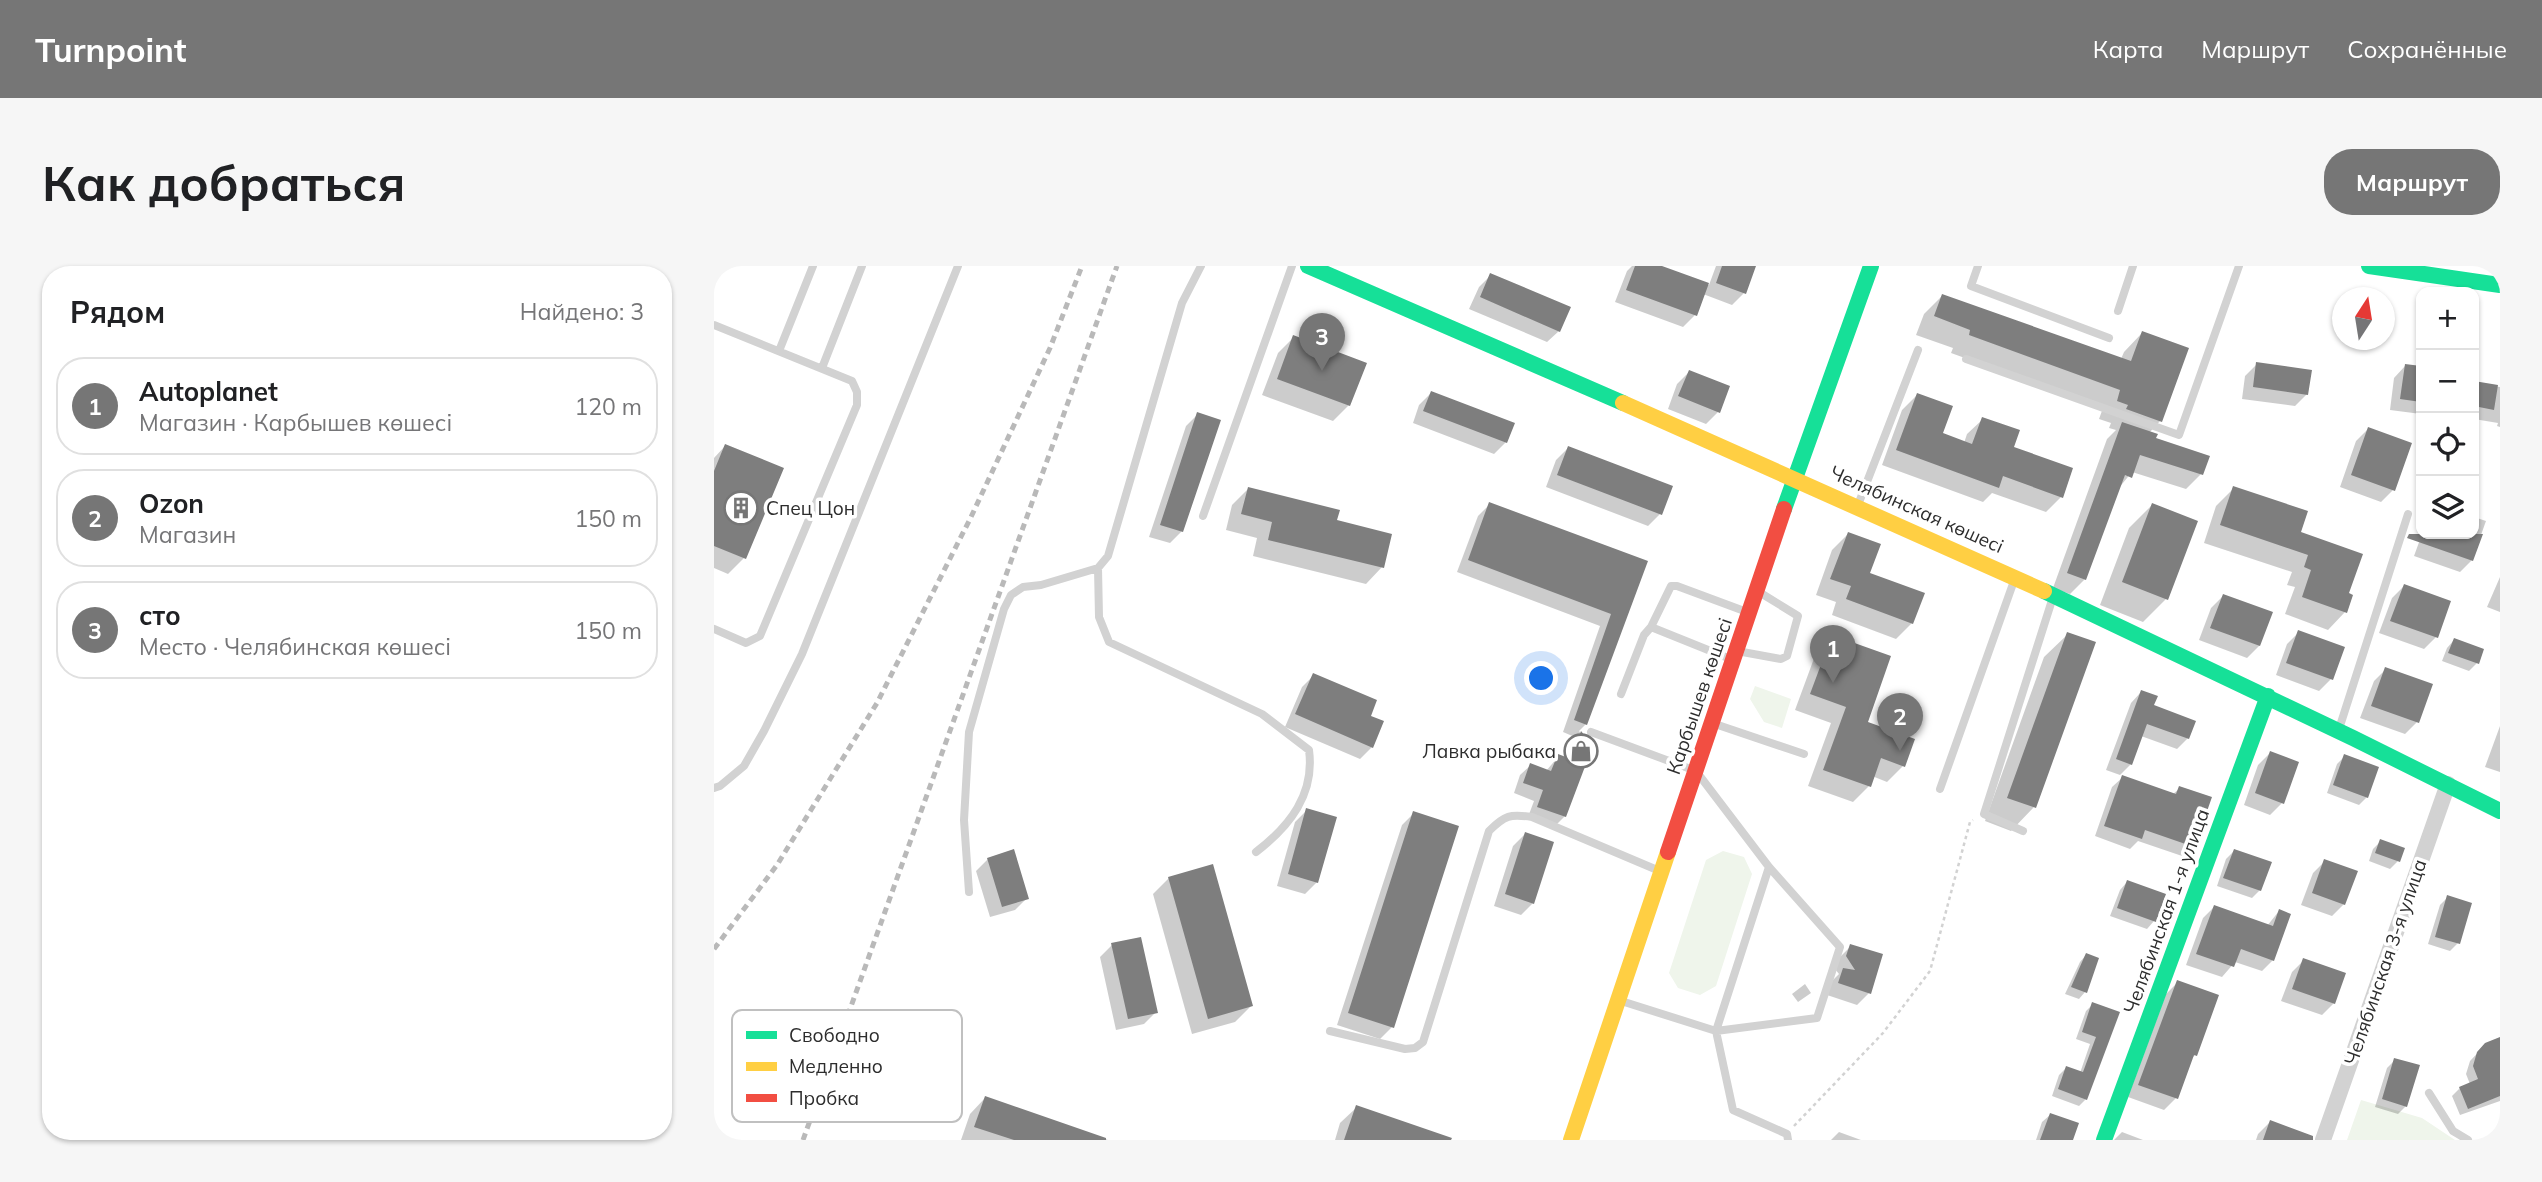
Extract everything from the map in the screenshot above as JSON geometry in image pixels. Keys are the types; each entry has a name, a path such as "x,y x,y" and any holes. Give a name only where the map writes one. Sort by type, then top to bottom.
{"street":[{"name":"Челябинская көшесі","path":"1308,266 1795,477 2015,576 2339,729 2500,811"},
{"name":"Карбышев көшесі","path":"1571,1140 1795,477 1871,266"},
{"path":"2369,266 2480,274 2500,285"},
{"name":"Челябинская 1-я улица","path":"2104,1140 2268,696"},
{"name":"Челябинская 3-я улица","path":"2323,1140 2448,784"}],"lane":[{"path":"779,351 813,266"},
{"path":"822,368 862,266"},
{"path":"714,788 744,766 802,654 958,266"},
{"path":"969,892 964,820 969,732 1003,609 1011,595 1023,587 1041,585 1098,568 1108,556 1182,303 1201,266"},
{"path":"1203,516 1292,266"},
{"path":"1978,266 1971,286 2109,338"},
{"path":"2118,311 2133,266"},
{"path":"1966,359 2179,435 2239,266"},
{"path":"714,325 852,381 857,392 857,405 852,418 760,636 746,643 714,629"},
{"path":"1857,505 1918,350"},
{"path":"2339,729 2408,514"},
{"path":"1098,568 1099,617 1109,642 1262,714 1309,750 1311,768 1303,801 1286,826 1256,852"},
{"path":"1940,789 2015,576"},
{"path":"1621,694 1644,635 1651,627 1671,586 1749,613"},
{"path":"1651,627 1735,656 1781,659 1787,656 1798,616 1757,592"},
{"path":"2023,831 1984,814 2054,594"},
{"path":"1712,723 1804,754"},
{"path":"1591,732 1696,771 1769,867 1840,947 1817,1018 1716,1031 1618,1000"},
{"path":"1330,1031 1405,1049 1415,1048 1423,1042 1489,831 1501,819 1514,814 1532,817 1662,872"},
{"path":"1769,867 1716,1031 1733,1110 1787,1137"},
{"path":"2429,1093 2453,1131 2468,1140"}],"path":[{"path":"1787,1137 1883,1033 1930,971 1970,822 1984,814"}],"shaded area":[{"path":"1755,686 1791,699 1782,728 1764,722 1750,699"},
{"path":"1723,851 1744,857 1752,874 1716,986 1700,995 1678,988 1669,973 1706,860"},
{"path":"2361,1100 2422,1118 2455,1140 2347,1140"}],"building":[{"path":"1635,266 1662,266 1709,283 1697,316 1626,290"},
{"path":"1722,266 1756,266 1746,294 1716,283"},
{"path":"1490,273 1571,307 1560,332 1480,297"},
{"path":"1942,294 2131,361 2142,331 2189,348 2162,422 2126,409 2128,405 2117,401 2120,390 1969,335 1970,330 1934,316"},
{"path":"1293,335 1367,363 1350,406 1277,379"},
{"path":"2256,362 2312,370 2308,395 2253,387"},
{"path":"2405,364 2416,365 2416,401 2400,399"},
{"path":"1689,370 1730,386 1720,413 1678,396"},
{"path":"2479,382 2498,385 2494,410 2479,407"},
{"path":"1431,391 1515,423 1507,443 1423,411"},
{"path":"1917,393 1953,406 1943,433 1972,444 1982,417 2020,430 2014,447 2073,468 2063,498 2003,476 1999,488 1896,450"},
{"path":"1197,412 1221,420 1183,532 1160,525"},
{"path":"2122,422 2158,434 2156,438 2210,456 2203,475 2140,455 2132,478 2125,475 2086,580 2067,573"},
{"path":"2368,427 2412,443 2395,491 2351,475"},
{"name":"Спец Цон","path":"725,444 784,468 746,559 714,546 714,471"},
{"path":"1568,446 1673,486 1662,515 1557,475"},
{"path":"2233,486 2308,511 2301,532 2363,554 2349,593 2353,595 2347,613 2302,597 2311,570 2304,567 2308,555 2220,525"},
{"path":"1248,487 1340,510 1337,520 1392,534 1384,568 1268,540 1272,522 1241,514"},
{"path":"1489,502 1648,561 1587,725 1574,720 1611,614 1468,560"},
{"path":"2152,503 2198,521 2168,600 2122,582"},
{"path":"1848,532 1881,544 1870,573 1925,593 1913,624 1846,599 1851,586 1830,579"},
{"path":"2409,534 2416,534 2416,539 2479,539 2479,534 2483,534 2473,561 2407,538"},
{"path":"2404,584 2451,601 2438,638 2390,621"},
{"path":"2223,594 2273,612 2260,646 2210,628"},
{"path":"2298,630 2345,647 2333,680 2286,663"},
{"path":"2067,632 2096,642 2036,808 2007,798"},
{"path":"1832,635 1891,656 1868,722 1915,739 1905,767 1881,758 1871,787 1823,770 1846,707 1810,694"},
{"path":"2454,638 2484,649 2479,664 2448,653"},
{"path":"2385,667 2433,684 2419,723 2371,706"},
{"path":"1313,673 1377,700 1371,716 1384,721 1373,748 1295,714"},
{"path":"2141,690 2158,696 2154,705 2196,721 2189,739 2147,724 2132,765 2116,759"},
{"path":"1581,731 1586,737 1595,740 1566,817 1537,807 1543,790 1523,783 1530,763 1551,771 1558,754 1571,759"},
{"path":"2270,751 2299,762 2284,804 2255,793"},
{"path":"2344,754 2379,767 2368,798 2333,785"},
{"path":"2122,775 2176,794 2179,786 2212,797 2197,848 2145,830 2142,839 2104,826"},
{"path":"1306,808 1337,817 1318,883 1288,874"},
{"path":"1413,811 1459,826 1394,1028 1348,1013"},
{"path":"1525,832 1554,842 1534,904 1505,894"},
{"path":"2380,839 2405,848 2400,862 2375,853"},
{"path":"1014,849 1029,899 1002,907 987,858"},
{"path":"2234,849 2272,862 2261,891 2223,878"},
{"path":"2324,859 2358,871 2345,905 2312,893"},
{"path":"1213,864 1253,1006 1208,1019 1168,877"},
{"path":"2127,880 2166,894 2156,922 2117,908"},
{"path":"2447,895 2472,903 2460,944 2435,937"},
{"path":"2214,905 2273,926 2279,909 2291,914 2274,961 2241,949 2234,967 2196,954"},
{"path":"1141,937 1158,1013 1128,1019 1111,943"},
{"path":"1850,944 1883,954 1871,994 1838,983 1843,968 1855,970 1846,956"},
{"path":"2086,953 2099,958 2087,993 2071,987"},
{"path":"2303,958 2346,973 2335,1004 2292,989"},
{"path":"2177,980 2219,995 2178,1099 2138,1085"},
{"path":"2092,1002 2120,1012 2087,1100 2058,1089 2066,1066 2083,1072 2096,1037 2082,1032"},
{"path":"2500,1037 2500,1096 2468,1109 2459,1087 2478,1079 2473,1066 2477,1052 2485,1043"},
{"path":"2394,1058 2420,1065 2407,1107 2382,1099"},
{"path":"985,1096 1106,1140 1014,1140 974,1127"},
{"path":"1356,1105 1452,1138 1344,1140"},
{"path":"2050,1113 2079,1123 2073,1140 2040,1140"},
{"path":"2270,1120 2313,1136 2313,1140 2263,1140"}],"railway":[{"path":"714,949 777,865 877,703 971,517 1050,348 1082,266"},
{"path":"850,1010 1117,266"},
{"path":"803,1140 809,1122"}],"traffic: fast":[{"path":"1308,266 1623,403"},
{"path":"1784,509 1871,266"},
{"path":"2369,266 2500,285"},
{"path":"2044,591 2500,811"},
{"path":"2104,1140 2268,696"}],"traffic: slow":[{"path":"1623,403 2044,591"},
{"path":"1571,1140 1668,852"}],"traffic: jam":[{"path":"1668,852 1784,509"}],"place":[{"name":"сто","path":"1322,371"},
{"name":"Спец Цон","path":"741,508"},
{"name":"Autoplanet","path":"1833,683"},
{"name":"Лавка рыбака","path":"1581,751"},
{"name":"Ozon","path":"1900,751"}]}
